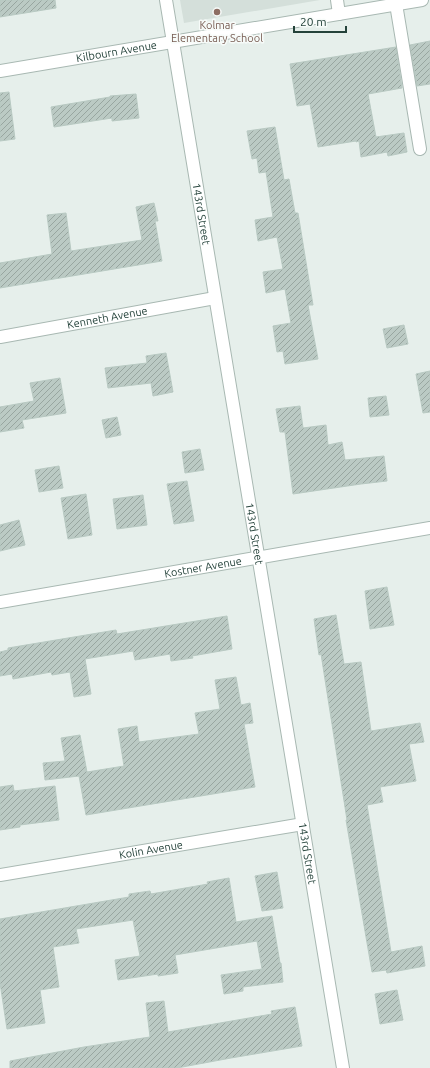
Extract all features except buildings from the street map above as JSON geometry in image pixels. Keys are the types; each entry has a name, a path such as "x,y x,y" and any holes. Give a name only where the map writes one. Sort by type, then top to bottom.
{"street":[{"name":"143rd Street","path":"166,0 343,1068"},
{"path":"336,0 339,14"},
{"name":"Kilbourn Avenue","path":"0,71 422,0"},
{"path":"396,4 420,149"},
{"name":"Kenneth Avenue","path":"0,337 215,298"},
{"name":"Kostner Avenue","path":"0,602 430,528"},
{"name":"Kolin Avenue","path":"0,875 303,824"}],"shaded area":[{"name":"Kolmar Elementary School","path":"180,0 320,0 184,23"}],"place":[{"name":"Kolmar Elementary School","path":"217,12"}]}
